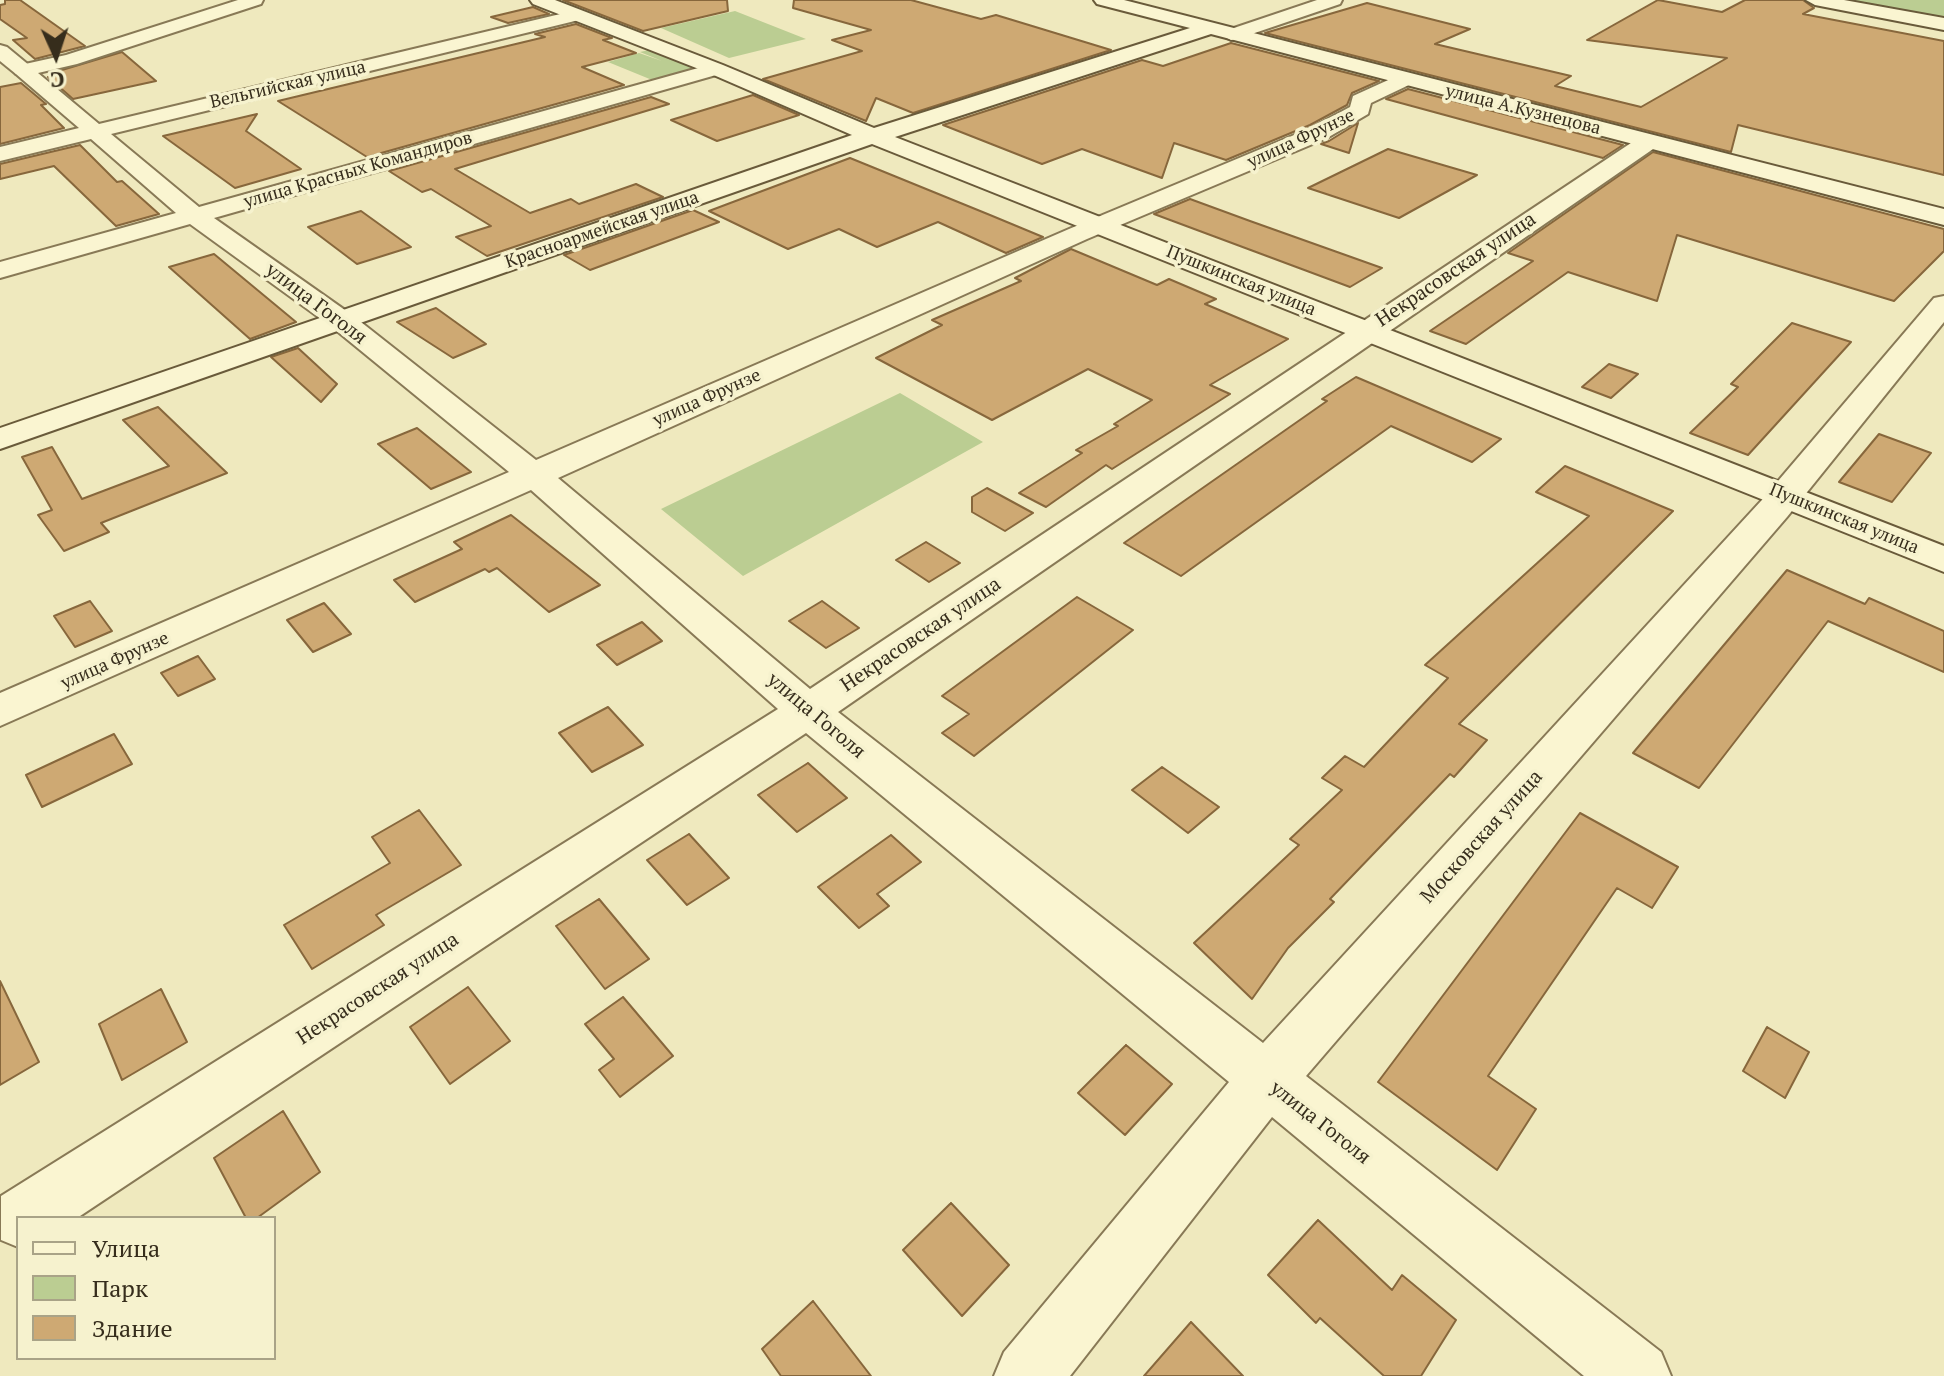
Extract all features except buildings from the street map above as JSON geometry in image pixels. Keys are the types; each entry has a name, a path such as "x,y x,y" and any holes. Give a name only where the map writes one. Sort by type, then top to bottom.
{"main road":[{"name":"Пушкинская улица","path":"539,0 716,69 873,136 1944,560"},
{"name":"улица А.Кузнецова","path":"1103,0 1944,217"},
{"path":"1815,0 1944,24"},
{"name":"Красноармейская улица","path":"0,439 873,136 1219,32"}],"street":[{"path":"8,65 70,60 255,0"},
{"path":"1219,32 1334,0"},
{"name":"Вельгийская улица","path":"0,154 577,15"},
{"name":"улица Гоголя","path":"8,65 98,131 195,216 342,321 534,475 808,711 1637,1376"},
{"name":"улица Красных Командиров","path":"0,270 716,69"},
{"name":"улица Фрунзе","path":"0,711 1099,225 1346,121 1361,110 1360,100 1404,80"},
{"name":"Некрасовская улица","path":"26,1216 808,711 1648,142"},
{"name":"Московская улица","path":"1028,1376 1266,1080 1785,495 1944,304"}],"green space":[{"path":"1849,0 1944,0 1944,18"},
{"path":"735,11 806,39 729,58 661,28"},
{"path":"649,50 700,70 657,82 608,62 639,53 662,61 640,52"},
{"path":"900,393 983,442 743,576 661,509"}]}
